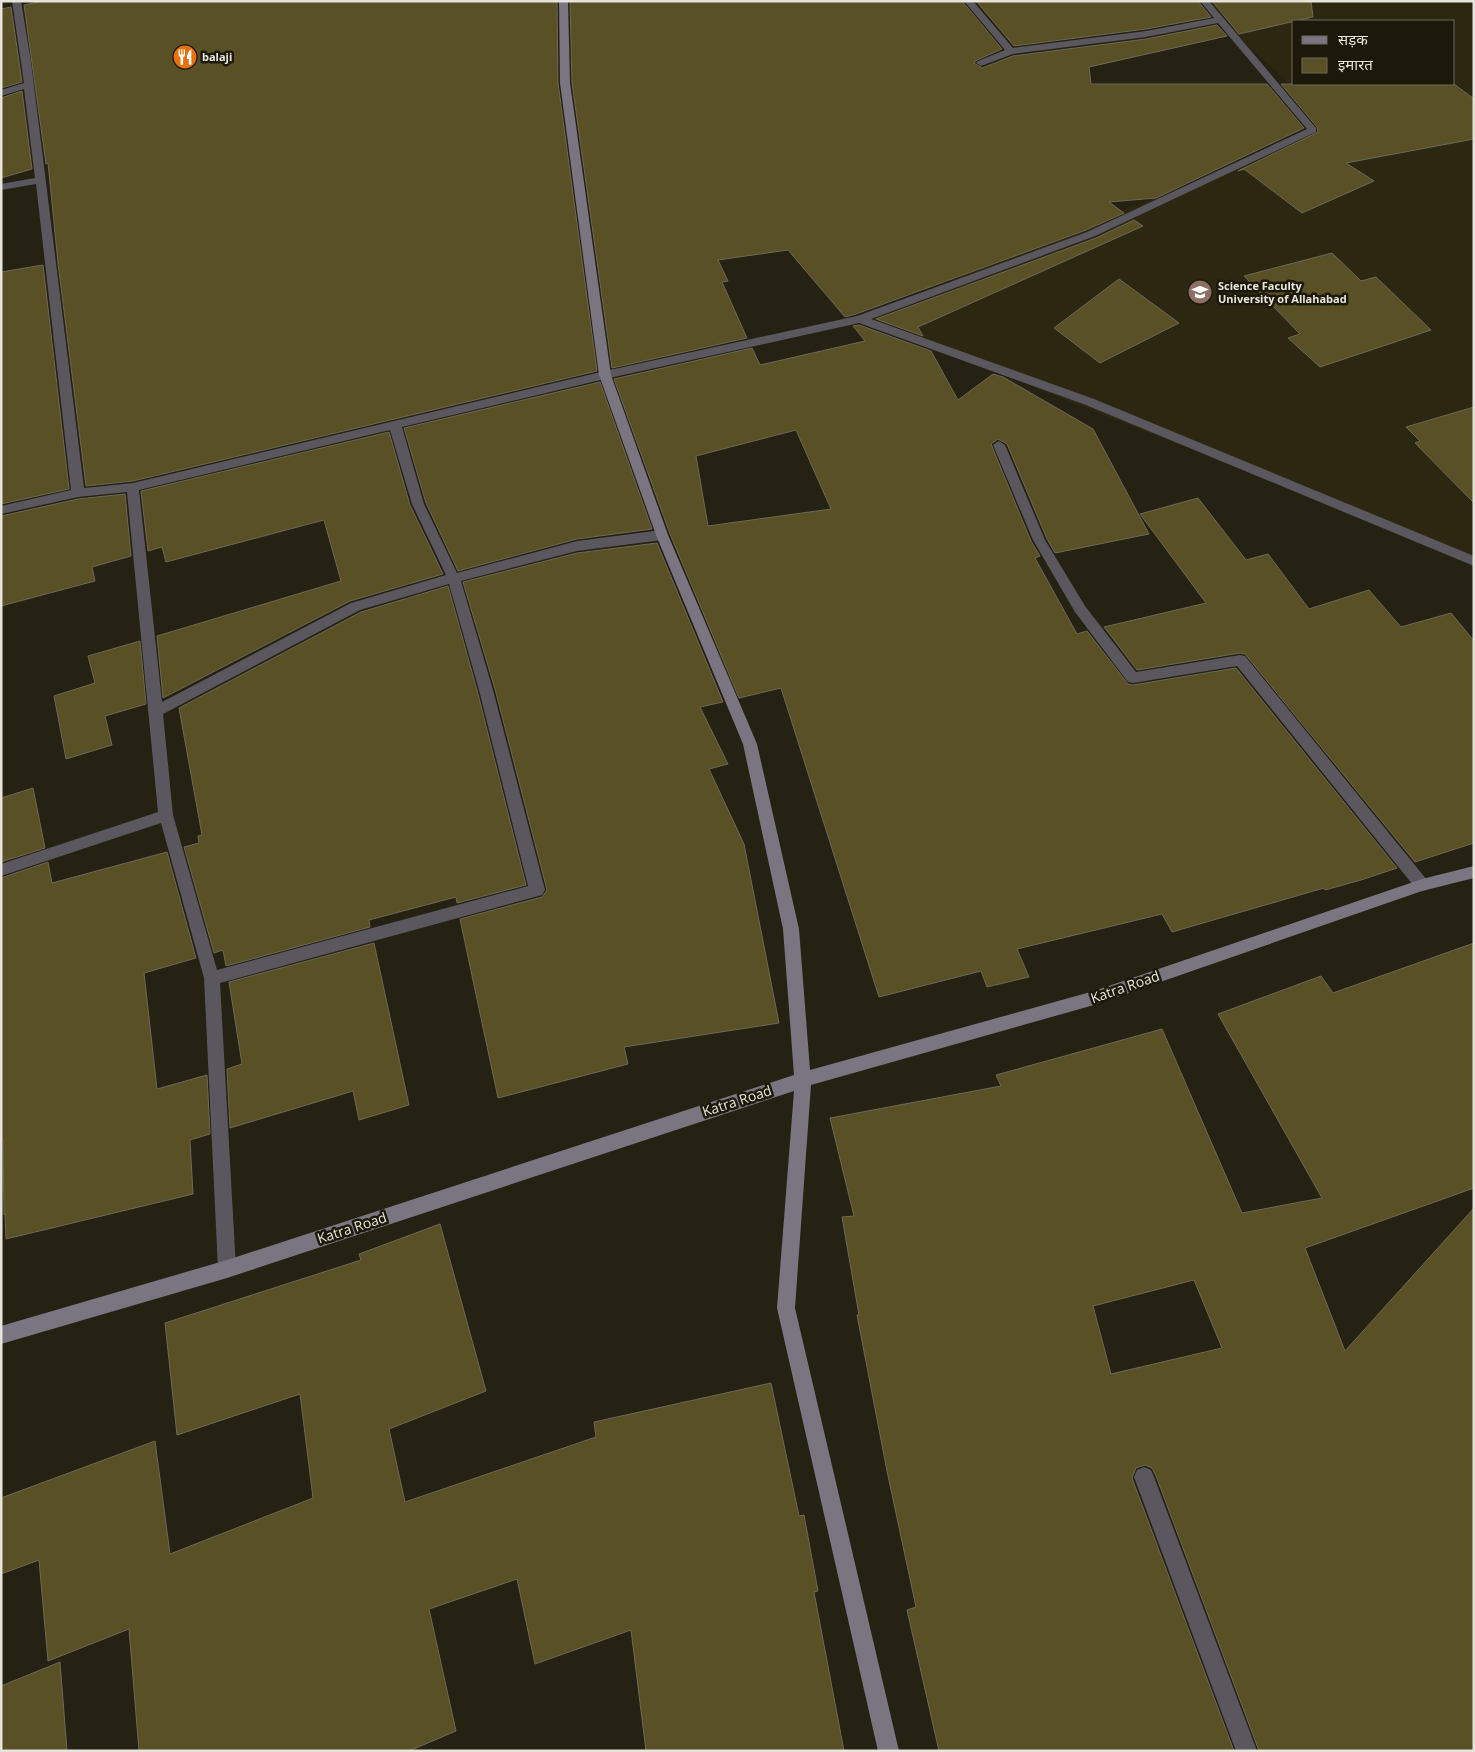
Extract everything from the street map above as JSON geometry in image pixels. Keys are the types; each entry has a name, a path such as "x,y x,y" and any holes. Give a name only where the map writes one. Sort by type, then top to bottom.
{"street":[{"path":"16,1 41,180 78,493"},
{"path":"563,1 565,82 605,375 662,535 750,744 791,929 803,1080 786,1308 889,1751"},
{"path":"968,1 1010,51"},
{"path":"1,510 78,493 133,487 605,375 860,320 1091,234 1314,130 1204,1"},
{"path":"981,63 1010,51 1146,34 1220,20"},
{"path":"1,93 29,85"},
{"path":"1,187 41,180"},
{"path":"860,320 1090,402 1474,561"},
{"path":"212,978 536,890 486,690 454,579 418,504 395,425"},
{"path":"999,445 1039,540 1080,609 1132,678 1240,660 1422,885"},
{"path":"133,487 166,815 212,978 227,1269"},
{"path":"155,712 356,606 577,546 662,535"},
{"path":"1,870 166,815"},
{"name":"Katra Road","path":"1,1335 227,1269 803,1080 1094,998 1422,885 1474,872"},
{"path":"1144,1477 1247,1751"}],"shaded area":[{"name":"Science Faculty University of Allahabad","path":"1204,1 1474,1 1474,561 866,321 988,264 1324,131 1327,119 1220,20"}],"building":[{"path":"43,1 557,1 558,83 597,371 133,481 86,486 58,263 48,163 46,164 24,5"},
{"path":"570,1 962,1 1002,49 974,63 982,68 1013,56 1146,39 1217,25 1227,36 1089,67 1091,84 1267,84 1304,128 1156,198 1109,202 1124,213 1086,230 845,317 788,250 718,260 728,281 722,282 747,338 612,368 572,83"},
{"path":"976,1 1198,1 1211,17 1146,29 1014,46"},
{"path":"1212,1 1311,1 1313,17 1292,20 1292,22 1239,34"},
{"path":"11,7 22,82 1,88 1,9"},
{"path":"1281,84 1455,85 1474,99 1474,139 1346,163 1374,181 1302,213 1244,169 1238,171 1318,132 1317,127"},
{"path":"22,91 32,169 1,178 1,98"},
{"path":"1134,220 1143,226 918,327 923,336 876,319 1096,238"},
{"path":"1332,253 1361,281 1376,277 1431,330 1320,367 1288,338 1300,334 1244,276"},
{"path":"43,265 69,489 1,504 1,272"},
{"path":"1119,279 1179,323 1100,363 1054,328"},
{"path":"859,325 931,351 958,400 993,374 1003,377 1093,429 1149,534 1055,553 1047,539 1007,444 998,439 991,444 1031,541 1040,556 1035,558 1077,634 1087,631 1128,684 1133,685 1236,668 1397,868 1361,880 1325,890 1324,888 1172,932 1162,914 1017,949 1029,977 987,987 981,971 879,997 781,688 739,698 670,534 614,379 752,348 760,365 865,341 853,326","holes":["796,430 831,509 708,526 696,456"]},
{"path":"600,382 652,529 577,539 458,571 426,503 404,428"},
{"path":"1474,407 1474,503 1415,443 1420,441 1406,427"},
{"path":"389,432 410,505 443,574 350,601 163,698 157,636 341,581 324,520 166,562 162,547 148,551 141,491"},
{"path":"125,494 131,556 92,567 95,581 1,606 1,516 78,499"},
{"path":"1198,498 1246,560 1268,554 1309,609 1369,590 1401,627 1451,613 1474,641 1474,843 1415,862 1245,654 1240,653 1137,670 1104,627 1206,603 1140,514"},
{"path":"657,543 723,702 700,707 728,764 709,769 744,844 779,1023 624,1047 628,1064 498,1098 460,919 542,897 547,890 495,689 463,582 577,553"},
{"path":"448,586 477,690 526,885 457,903 456,897 369,920 370,927 226,966 223,950 214,953 184,847 199,843 198,836 202,835 179,708 361,612"},
{"path":"140,641 146,704 105,716 112,745 66,759 54,696 95,683 88,656"},
{"path":"33,788 45,848 1,862 1,798"},
{"path":"167,852 196,958 144,973 157,1089 207,1075 210,1134 190,1140 193,1194 6,1239 3,1139 1,1139 1,878 48,862 52,883"},
{"path":"374,943 409,1105 359,1120 353,1091 230,1128 227,1069 242,1064 229,982"},
{"path":"1474,943 1474,1188 1305,1248 1345,1351 1474,1208 1474,1751 1259,1751 1156,1476 1152,1468 1145,1465 1136,1468 1132,1478 1234,1751 939,1751 907,1610 916,1607 857,1315 859,1315 842,1217 854,1216 830,1118 1001,1086 996,1075 1162,1029 1242,1213 1322,1198 1218,1014 1321,976 1333,993","holes":["1194,1280 1222,1348 1111,1374 1093,1306"]},
{"path":"440,1224 486,1391 389,1429 405,1502 596,1437 594,1422 771,1383 799,1516 804,1515 818,1591 814,1592 844,1751 646,1751 631,1630 535,1664 517,1579 429,1609 456,1731 409,1751 139,1751 129,1629 48,1661 39,1560 1,1574 1,1498 155,1441 170,1554 313,1498 300,1394 177,1435 165,1323 361,1260 359,1254"},
{"path":"60,1662 67,1751 1,1751 1,1686"}],"place":[{"name":"balaji","path":"185,57"},
{"name":"Science Faculty University of Allahabad","path":"1200,292"}]}
